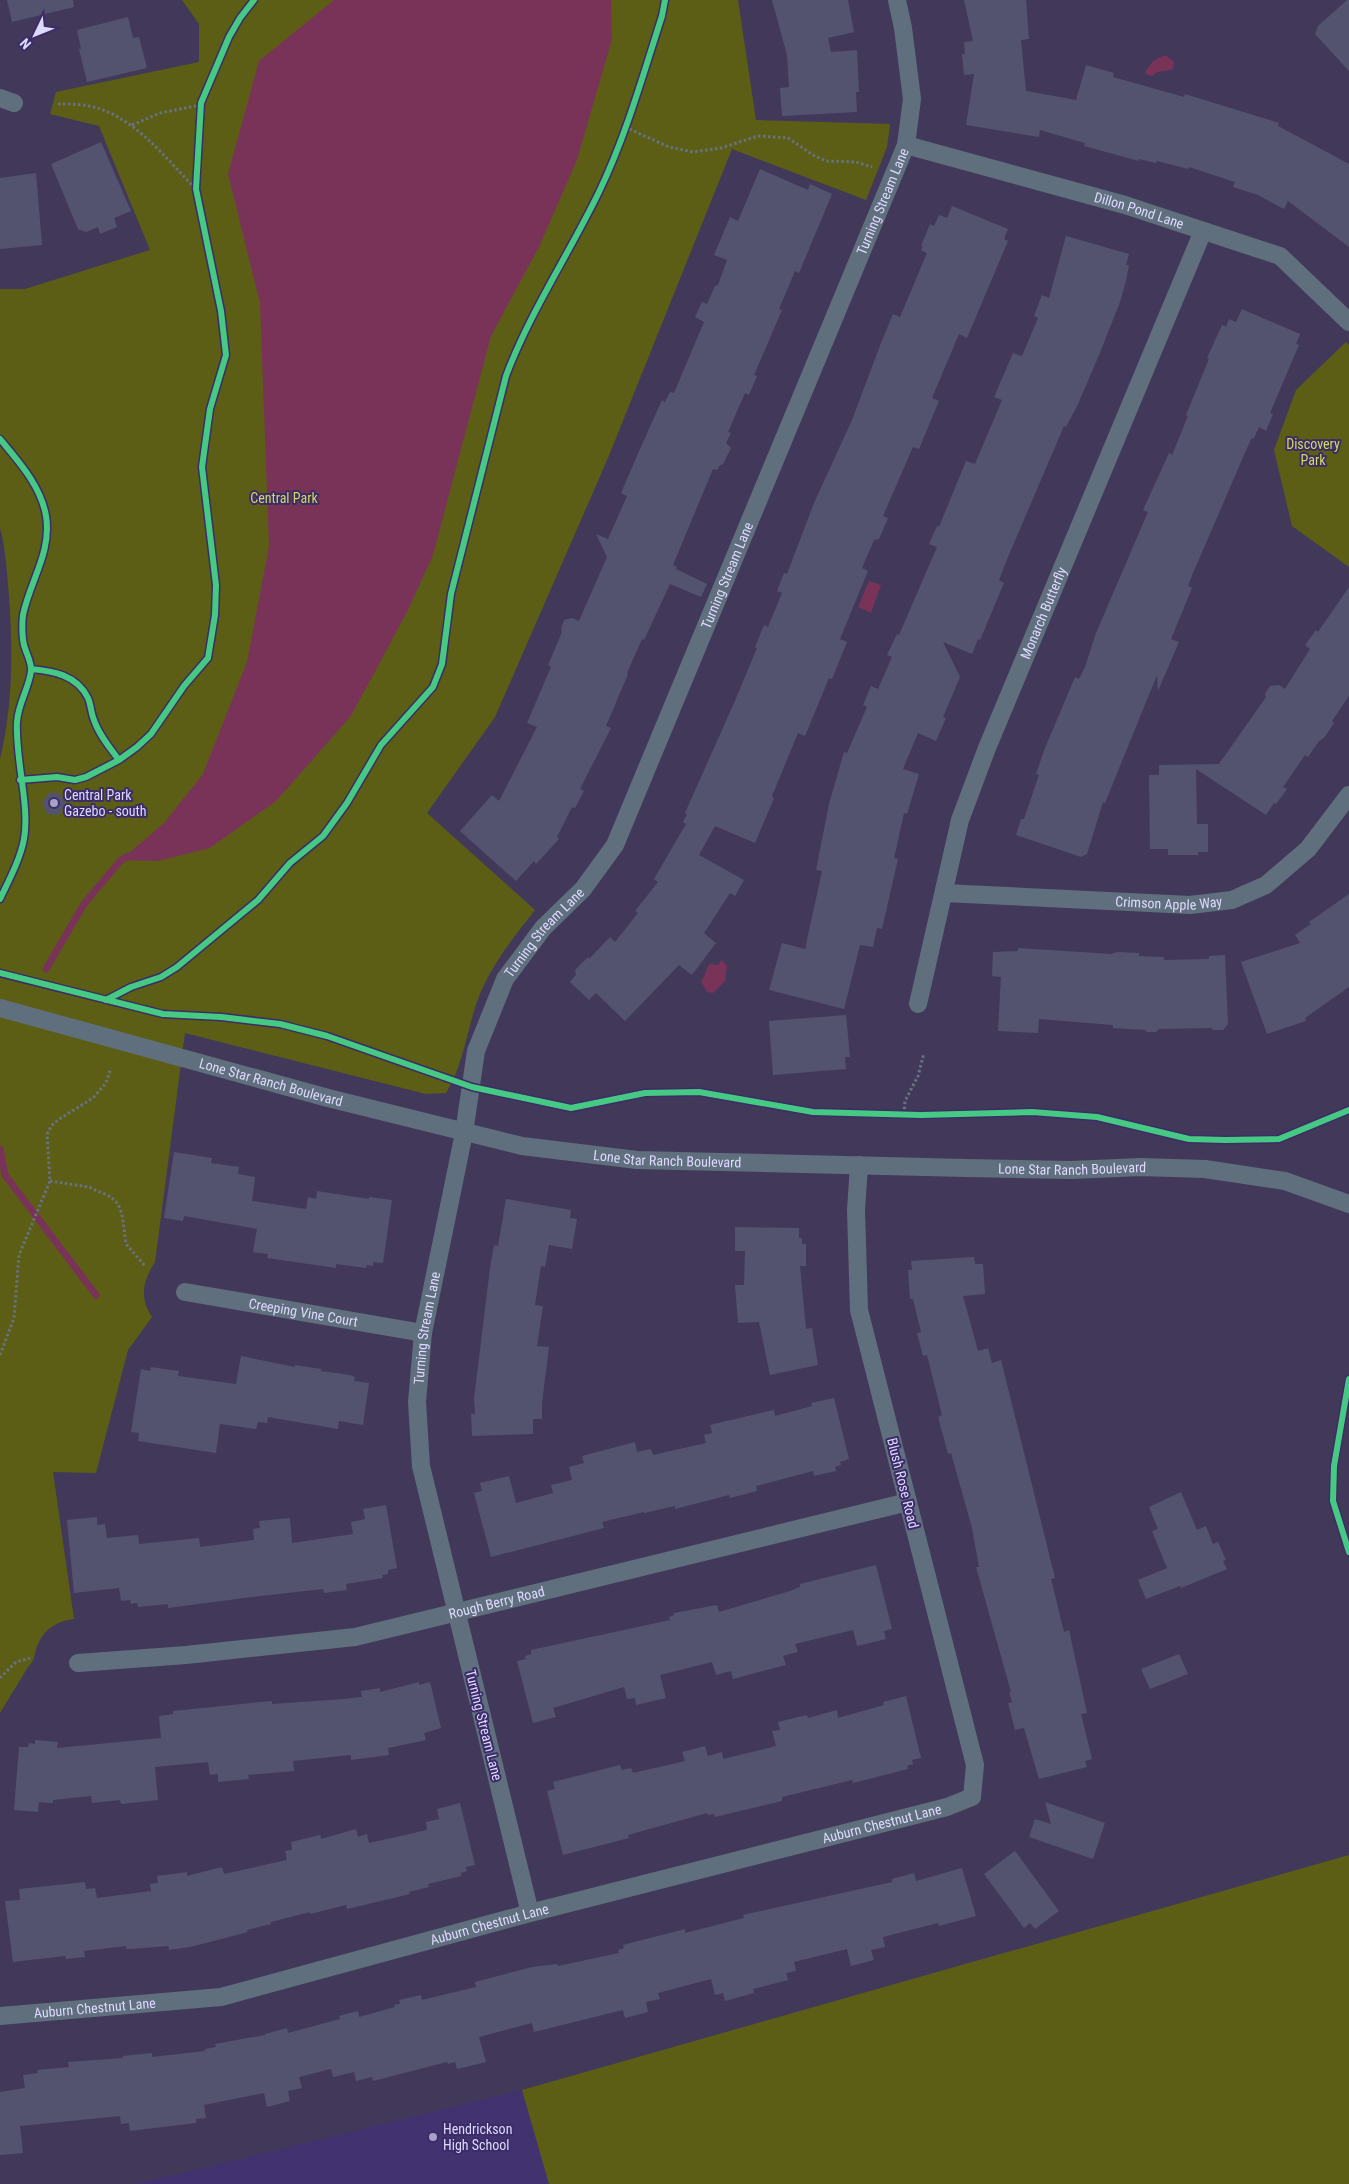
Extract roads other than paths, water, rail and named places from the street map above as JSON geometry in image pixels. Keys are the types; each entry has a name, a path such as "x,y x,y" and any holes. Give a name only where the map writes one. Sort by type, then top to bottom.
{"street":[{"name":"Turning Stream Lane","path":"530,1913 420,1466 417,1402 423,1332 464,1133 476,1051 505,979 543,928 583,890 615,844 906,145 912,99 898,0"},
{"name":"Dillon Pond Lane","path":"906,145 1125,205 1280,256 1349,322"},
{"name":"Monarch Butterfly","path":"918,1004 960,820 987,748 1203,231"},
{"name":"Crimson Apple Way","path":"944,893 1190,905 1232,900 1266,885 1308,849 1349,795"},
{"name":"Lone Star Ranch Boulevard","path":"0,1008 319,1096 522,1146 637,1160 1071,1170 1141,1167 1205,1169 1285,1181 1349,1204"},
{"name":"Blush Rose Road","path":"859,1165 856,1210 859,1310 975,1765 972,1797"},
{"name":"Creeping Vine Court","path":"185,1292 423,1332"},
{"name":"Rough Berry Road","path":"78,1663 186,1655 355,1637 908,1502"},
{"name":"Auburn Chestnut Lane","path":"0,2016 221,1997 530,1913 947,1807 972,1797"}],"waterway":[{"path":"46,969 84,904 121,860 129,856"},
{"path":"0,1149 5,1175 96,1295"}],"place":[{"name":"Central Park Gazebo - south","path":"54,803"},
{"name":"Hendrickson High School","path":"433,2137"}],"park label":[{"name":"Discovery Park","path":"1313,452"},
{"name":"Central Park","path":"284,498"}]}
